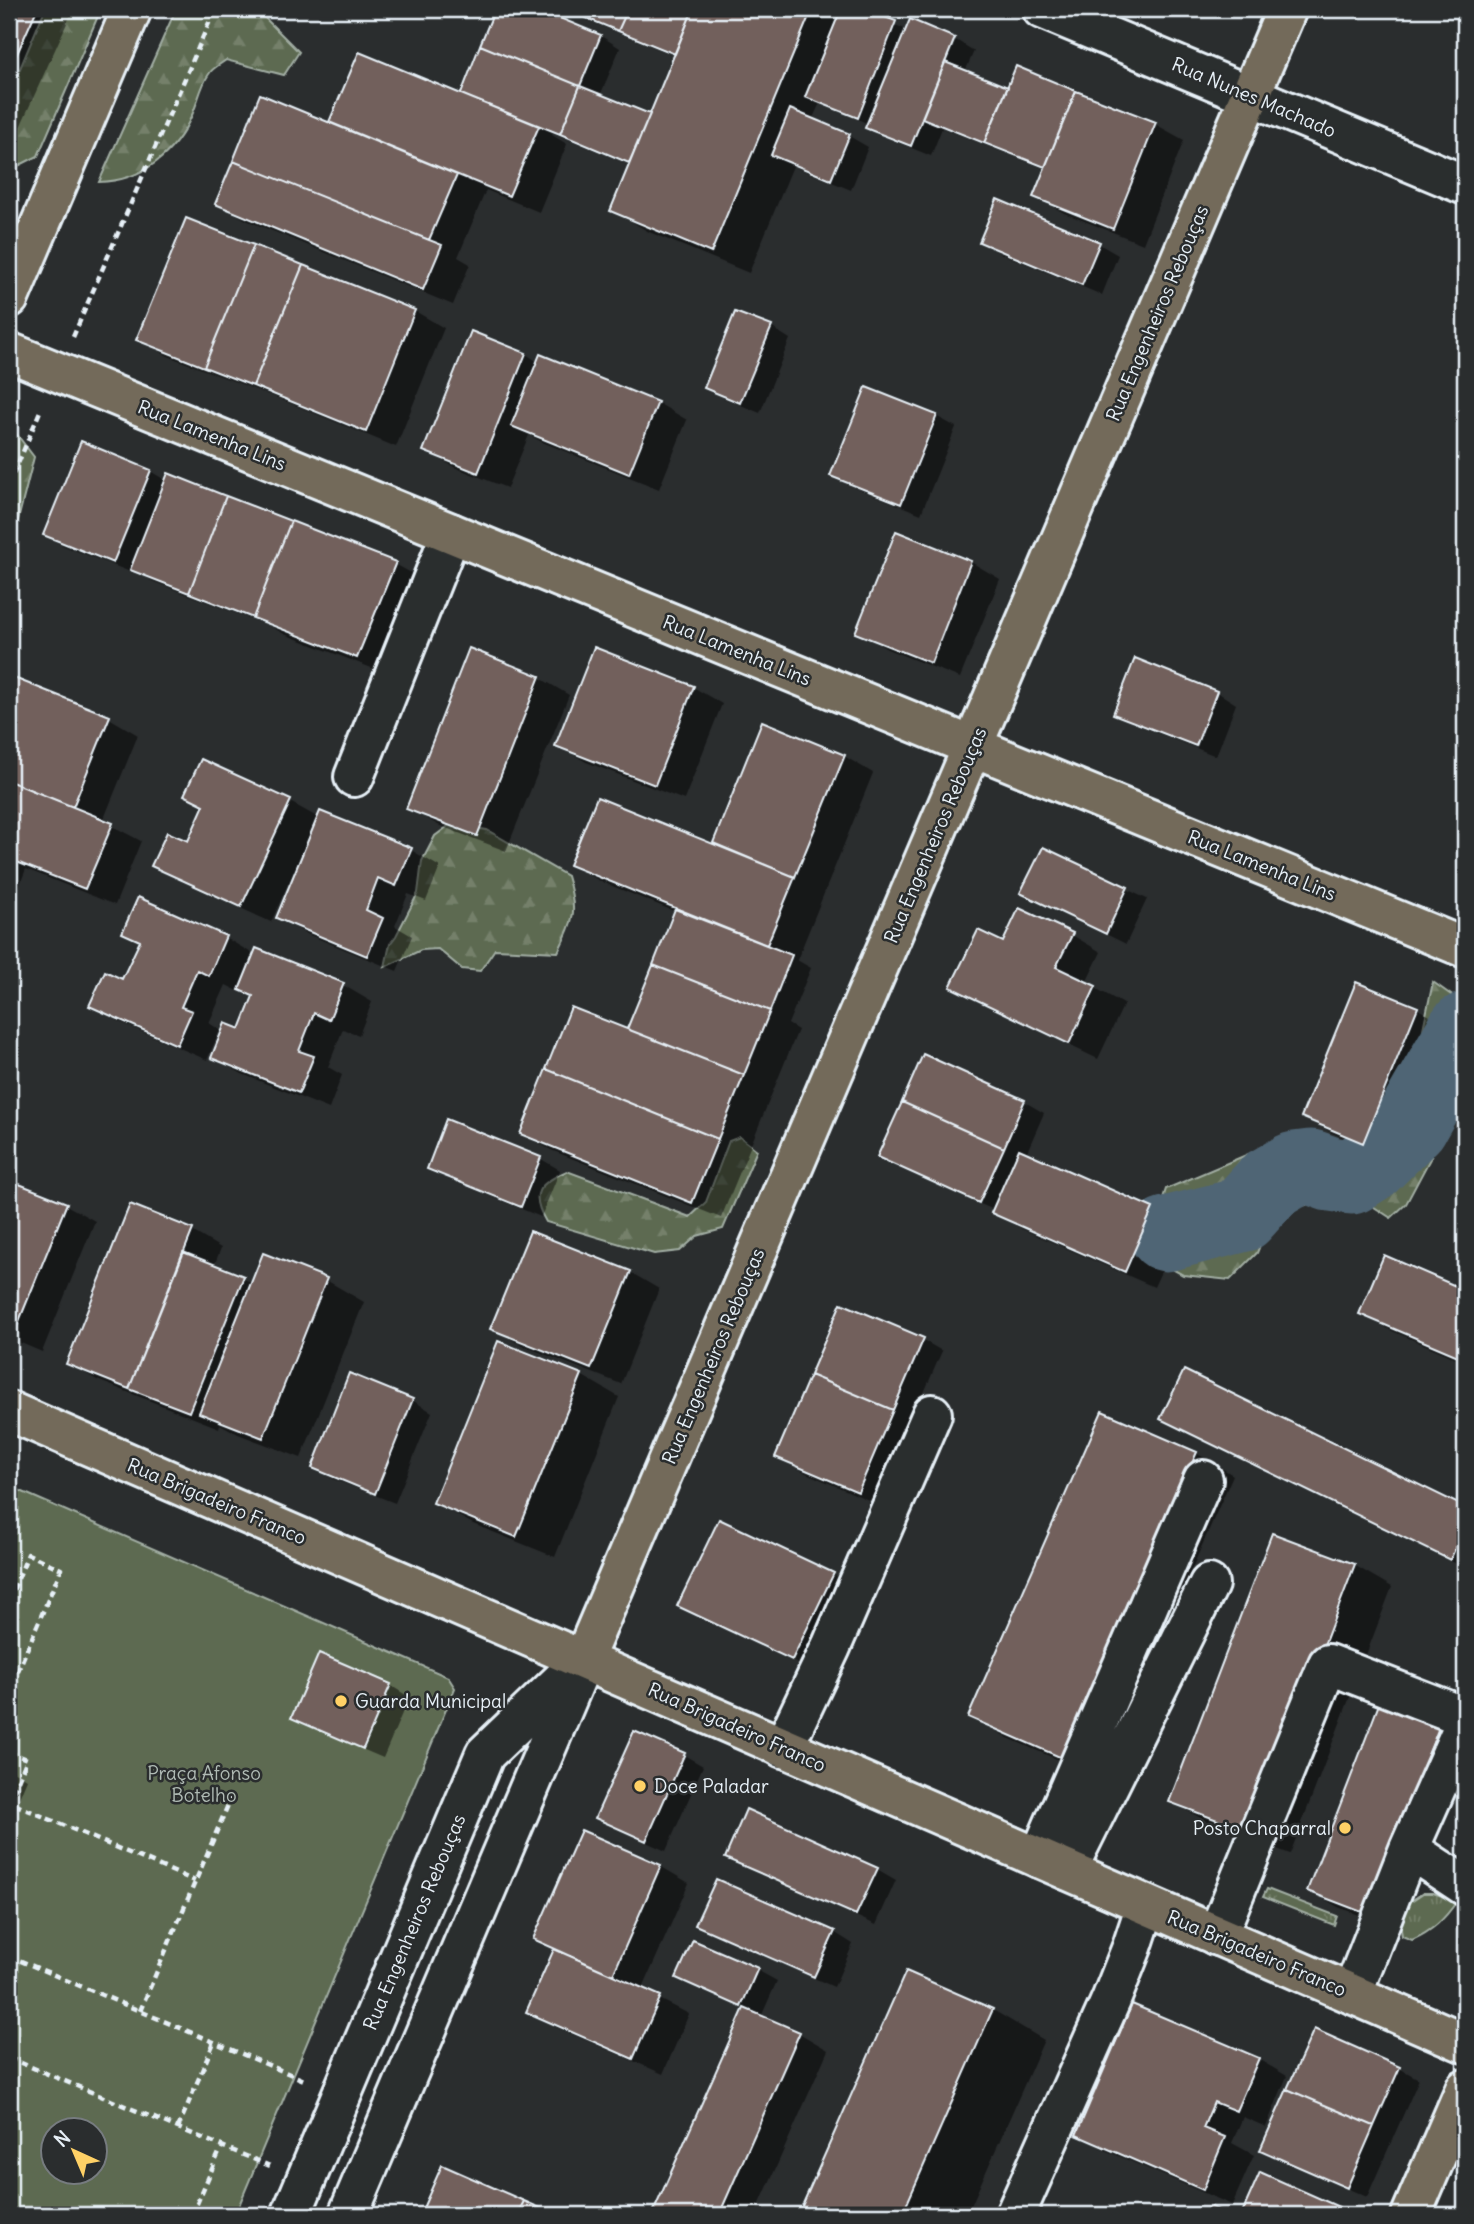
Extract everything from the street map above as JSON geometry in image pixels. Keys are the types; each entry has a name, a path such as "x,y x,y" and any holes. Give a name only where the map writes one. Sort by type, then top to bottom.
{"main road":[{"path":"9,298 132,9"},
{"name":"Rua Engenheiros Rebouças","path":"583,1660 1287,9"},
{"name":"Rua Lamenha Lins","path":"9,352 1465,948"},
{"name":"Rua Brigadeiro Franco","path":"9,1411 1465,2043"},
{"path":"1411,2215 1465,2089"}],"street":[{"name":"Rua Nunes Machado","path":"1042,9 1465,185"},
{"path":"354,777 450,533"},
{"path":"783,1748 831,1647 932,1414"},
{"path":"1053,1864 1203,1480"},
{"path":"1053,1864 1209,1584"},
{"name":"Rua Engenheiros Rebouças","path":"291,2215 485,1754 583,1660"},
{"name":"Rua Engenheiros Rebouças","path":"348,2215 583,1660"},
{"path":"1217,1936 1328,1664 1465,1717"},
{"path":"1352,1994 1416,1854 1465,1723"},
{"path":"1416,1854 1465,1886"},
{"path":"1015,2215 1111,2000 1146,1905"}],"path":[{"path":"79,323 215,9"},
{"path":"9,485 44,402"},
{"path":"9,1601 28,1555 61,1569 9,1692"},
{"path":"9,1752 27,1759 9,1802 195,1881"},
{"path":"140,2011 231,1798"},
{"path":"9,1956 307,2081"},
{"path":"178,2128 214,2042"},
{"path":"9,2058 282,2171"},
{"path":"192,2215 222,2146"}],"green space":[{"path":"45,9 101,9 38,156 14,168 9,163 9,103 16,78"},
{"path":"176,9 256,9 299,52 284,75 226,60 209,74 185,129 166,153 143,171 129,177 99,182"},
{"path":"9,429 15,432 34,457 18,520 9,535"},
{"path":"451,824 487,830 567,876 573,915 558,952 495,949 480,971 462,969 438,949 421,950 385,967 390,944 418,893 422,861 435,836"},
{"path":"1433,982 1465,1005 1465,1093 1406,1204 1391,1218 1354,1194 1324,1194 1306,1205 1273,1212 1257,1253 1230,1280 1183,1275 1145,1254 1166,1189 1291,1136 1360,1151 1372,1141 1402,1107 1435,1056 1423,1029"},
{"path":"740,1137 757,1150 723,1229 697,1236 680,1251 654,1254 546,1222 538,1204 539,1190 543,1185 567,1171 690,1217 706,1202 729,1141"},
{"name":"Praça Afonso Botelho","path":"9,1486 448,1677 455,1688 235,2215 9,2215"},
{"path":"1267,1889 1337,1916 1334,1925 1263,1897"},
{"path":"1423,1893 1433,1893 1457,1901 1437,1924 1412,1940 1402,1936 1398,1910"}],"building":[{"path":"9,9 37,9 12,65 9,63"},
{"path":"495,9 538,9 601,35 580,86 480,45"},
{"path":"576,9 628,9 618,31 574,13"},
{"path":"628,9 693,9 675,54 618,31"},
{"path":"693,9 812,9 711,253 610,211"},
{"path":"841,9 863,9 896,21 858,118 805,97"},
{"path":"910,19 955,38 911,146 865,128"},
{"path":"480,45 580,86 560,134 461,94"},
{"path":"359,52 539,126 509,196 329,122"},
{"path":"945,62 1008,87 984,143 922,118"},
{"path":"1016,66 1076,91 1045,167 984,143"},
{"path":"580,86 650,114 629,163 560,134"},
{"path":"1076,91 1156,122 1113,229 1033,197"},
{"path":"260,94 457,175 429,240 233,161"},
{"path":"790,109 850,134 831,180 771,155"},
{"path":"233,161 442,245 423,290 215,204"},
{"path":"997,199 1100,242 1082,285 979,242"},
{"path":"186,218 254,245 204,367 136,340"},
{"path":"254,245 303,265 253,386 204,367"},
{"path":"303,265 415,310 366,432 253,386"},
{"path":"735,312 772,326 740,403 704,388"},
{"path":"471,331 526,353 478,473 423,451"},
{"path":"540,354 658,402 629,474 511,426"},
{"path":"866,387 937,415 901,504 830,476"},
{"path":"81,441 151,470 113,563 43,535"},
{"path":"168,473 226,496 189,593 130,570"},
{"path":"226,496 291,521 253,618 189,593"},
{"path":"291,521 396,562 357,658 253,618"},
{"path":"896,531 971,561 931,663 855,633"},
{"path":"594,647 694,686 655,785 555,746"},
{"path":"469,648 540,676 477,836 406,809"},
{"path":"1135,658 1217,691 1196,746 1113,714"},
{"path":"9,676 110,716 73,807 9,781"},
{"path":"762,721 845,755 795,877 713,843"},
{"path":"201,759 291,800 241,907 151,866 167,832 188,841 204,805 184,795"},
{"path":"9,781 113,823 85,889 9,859"},
{"path":"597,797 795,877 767,945 569,865"},
{"path":"320,811 412,848 396,886 378,878 366,910 383,918 367,956 276,918"},
{"path":"1043,847 1128,887 1106,934 1020,893"},
{"path":"138,897 226,936 209,976 197,970 181,1007 192,1011 177,1045 89,1006 105,971 122,979 140,941 122,933"},
{"path":"1019,908 1073,933 1056,967 1096,986 1069,1044 950,987 978,930 1003,942"},
{"path":"675,909 792,955 770,1011 653,965"},
{"path":"256,948 344,983 329,1020 314,1013 299,1051 314,1056 299,1093 211,1058 225,1023 240,1029 253,996 239,990"},
{"path":"653,965 770,1011 744,1075 627,1029"},
{"path":"1356,982 1418,1007 1363,1143 1301,1117"},
{"path":"571,1007 744,1075 718,1139 546,1069"},
{"path":"923,1054 1025,1100 1004,1148 902,1102"},
{"path":"546,1069 718,1139 692,1203 520,1134"},
{"path":"902,1102 1004,1148 979,1203 877,1157"},
{"path":"446,1119 541,1157 521,1207 427,1169"},
{"path":"1019,1149 1153,1208 1125,1272 991,1213"},
{"path":"9,1180 67,1203 13,1336 9,1335"},
{"path":"130,1204 193,1229 129,1389 66,1364"},
{"path":"530,1231 631,1271 591,1369 490,1329"},
{"path":"183,1252 244,1276 189,1412 129,1389"},
{"path":"263,1253 327,1278 263,1438 199,1413"},
{"path":"1384,1255 1465,1290 1465,1359 1359,1314"},
{"path":"841,1303 924,1338 893,1410 810,1375"},
{"path":"498,1341 582,1374 516,1537 433,1503"},
{"path":"1184,1370 1465,1507 1465,1528 1450,1560 1160,1419"},
{"path":"349,1373 413,1399 375,1494 312,1468"},
{"path":"810,1375 893,1410 858,1492 775,1457"},
{"path":"1102,1411 1197,1452 1062,1758 968,1717"},
{"path":"719,1519 834,1573 792,1660 677,1606"},
{"path":"1272,1533 1355,1564 1252,1833 1169,1802"},
{"name":"Guarda Municipal","path":"319,1653 391,1684 363,1749 291,1718"},
{"path":"1379,1704 1439,1727 1367,1914 1307,1891"},
{"name":"Doce Paladar","path":"634,1731 685,1753 646,1841 595,1818"},
{"path":"746,1809 878,1868 856,1915 725,1858"},
{"path":"581,1830 661,1865 613,1975 533,1939"},
{"path":"716,1879 835,1931 814,1977 695,1925"},
{"path":"693,1940 758,1968 741,2007 676,1978"},
{"path":"554,1949 661,1996 633,2059 526,2012"},
{"path":"906,1971 993,2009 902,2215 798,2215"},
{"path":"1132,2004 1259,2058 1236,2111 1214,2102 1203,2128 1225,2137 1203,2190 1076,2135"},
{"path":"744,2008 800,2032 719,2215 652,2215"},
{"path":"1314,2029 1400,2067 1374,2126 1287,2089"},
{"path":"1287,2089 1374,2126 1347,2188 1260,2150"},
{"path":"442,2165 524,2201 517,2215 420,2215"},
{"path":"1260,2172 1339,2207 1336,2215 1241,2215"},
{"path":"524,2201 556,2215 517,2215"},
{"path":"1209,2206 1230,2215 1205,2215"}],"waterway":[{"path":"1166,1234 1241,1215 1269,1184 1295,1169 1311,1167 1330,1174 1351,1177 1370,1165 1411,1124 1465,1030"}],"place":[{"name":"Guarda Municipal","path":"341,1701"},
{"name":"Doce Paladar","path":"640,1786"},
{"name":"Posto Chaparral","path":"1345,1828"}]}
